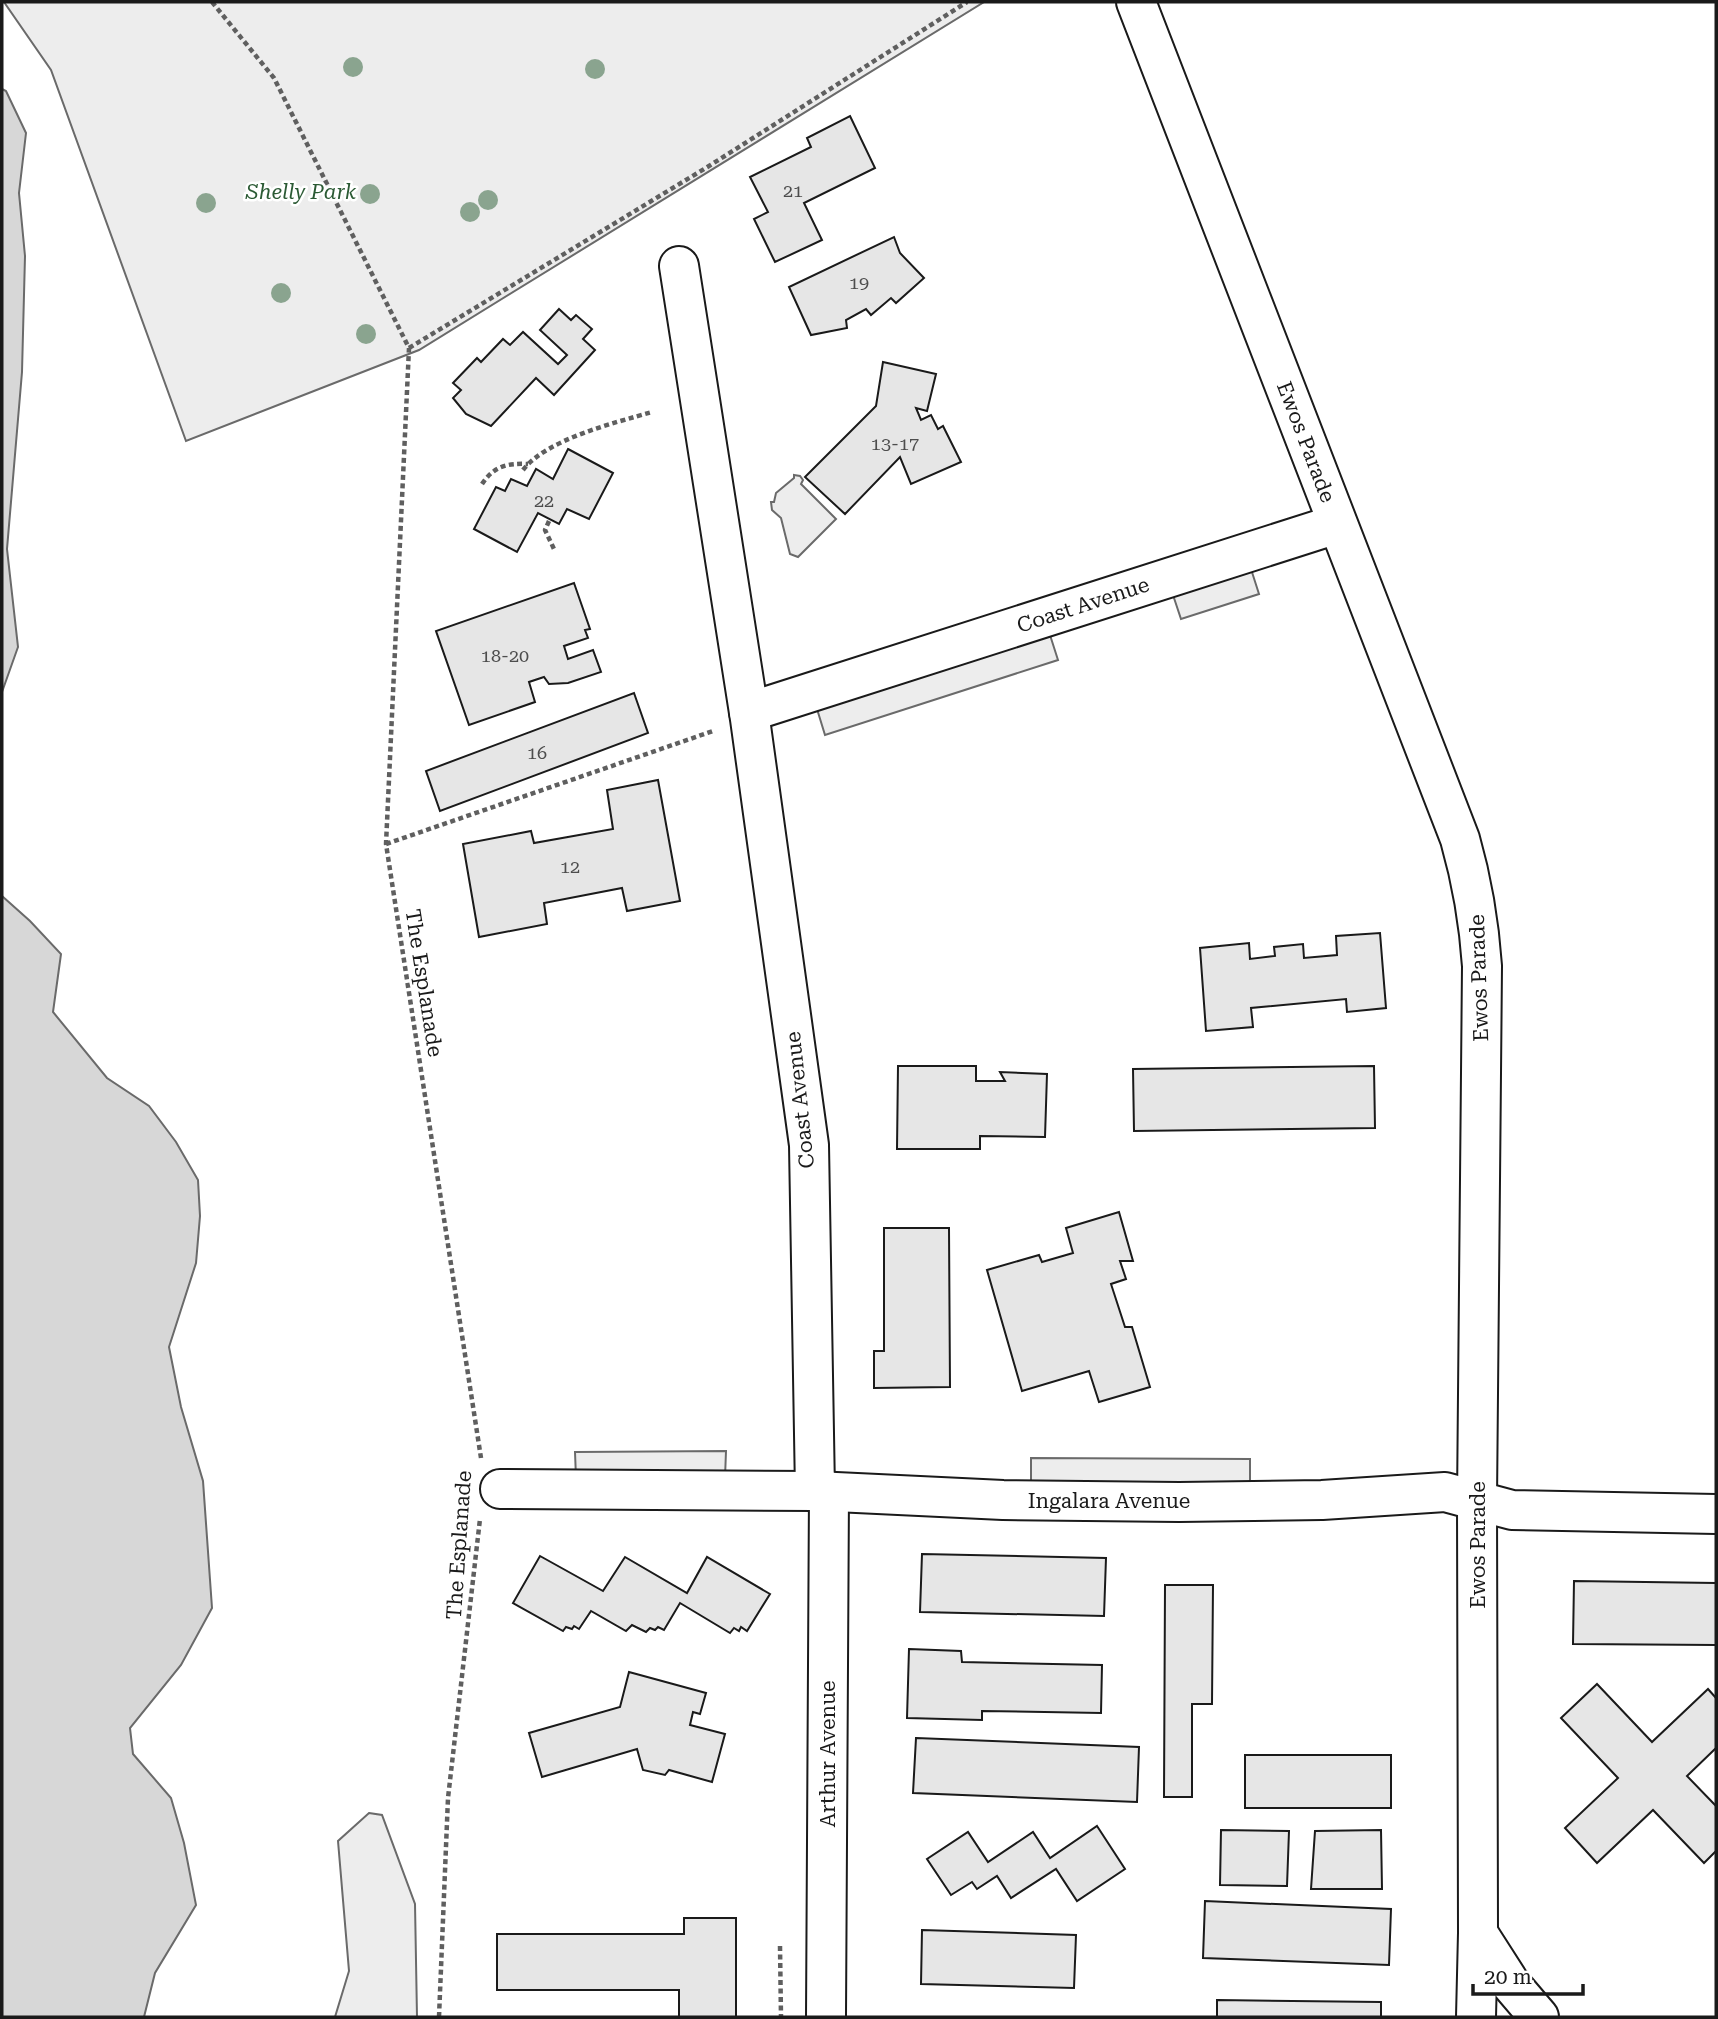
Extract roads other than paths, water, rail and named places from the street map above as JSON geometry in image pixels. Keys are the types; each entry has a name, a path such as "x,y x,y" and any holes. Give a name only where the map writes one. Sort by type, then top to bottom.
{"street":[{"name":"Ewos Parade","path":"1136,2 1460,839 1472,880 1479,921 1482,966 1476,2017"},
{"name":"Coast Avenue","path":"679,266 749,715 809,1145 822,1491"},
{"name":"Coast Avenue","path":"749,715 1337,524"},
{"name":"Ingalara Avenue","path":"487,1491 822,1491 1003,1500 1179,1502 1322,1500 1445,1492 1512,1510 1716,1514"},
{"name":"Arthur Avenue","path":"822,1491 826,2017"},
{"path":"1478,1933 1510,1983 1539,2017"}],"park label":[{"name":"Shelly Park","path":"301,192"}]}
